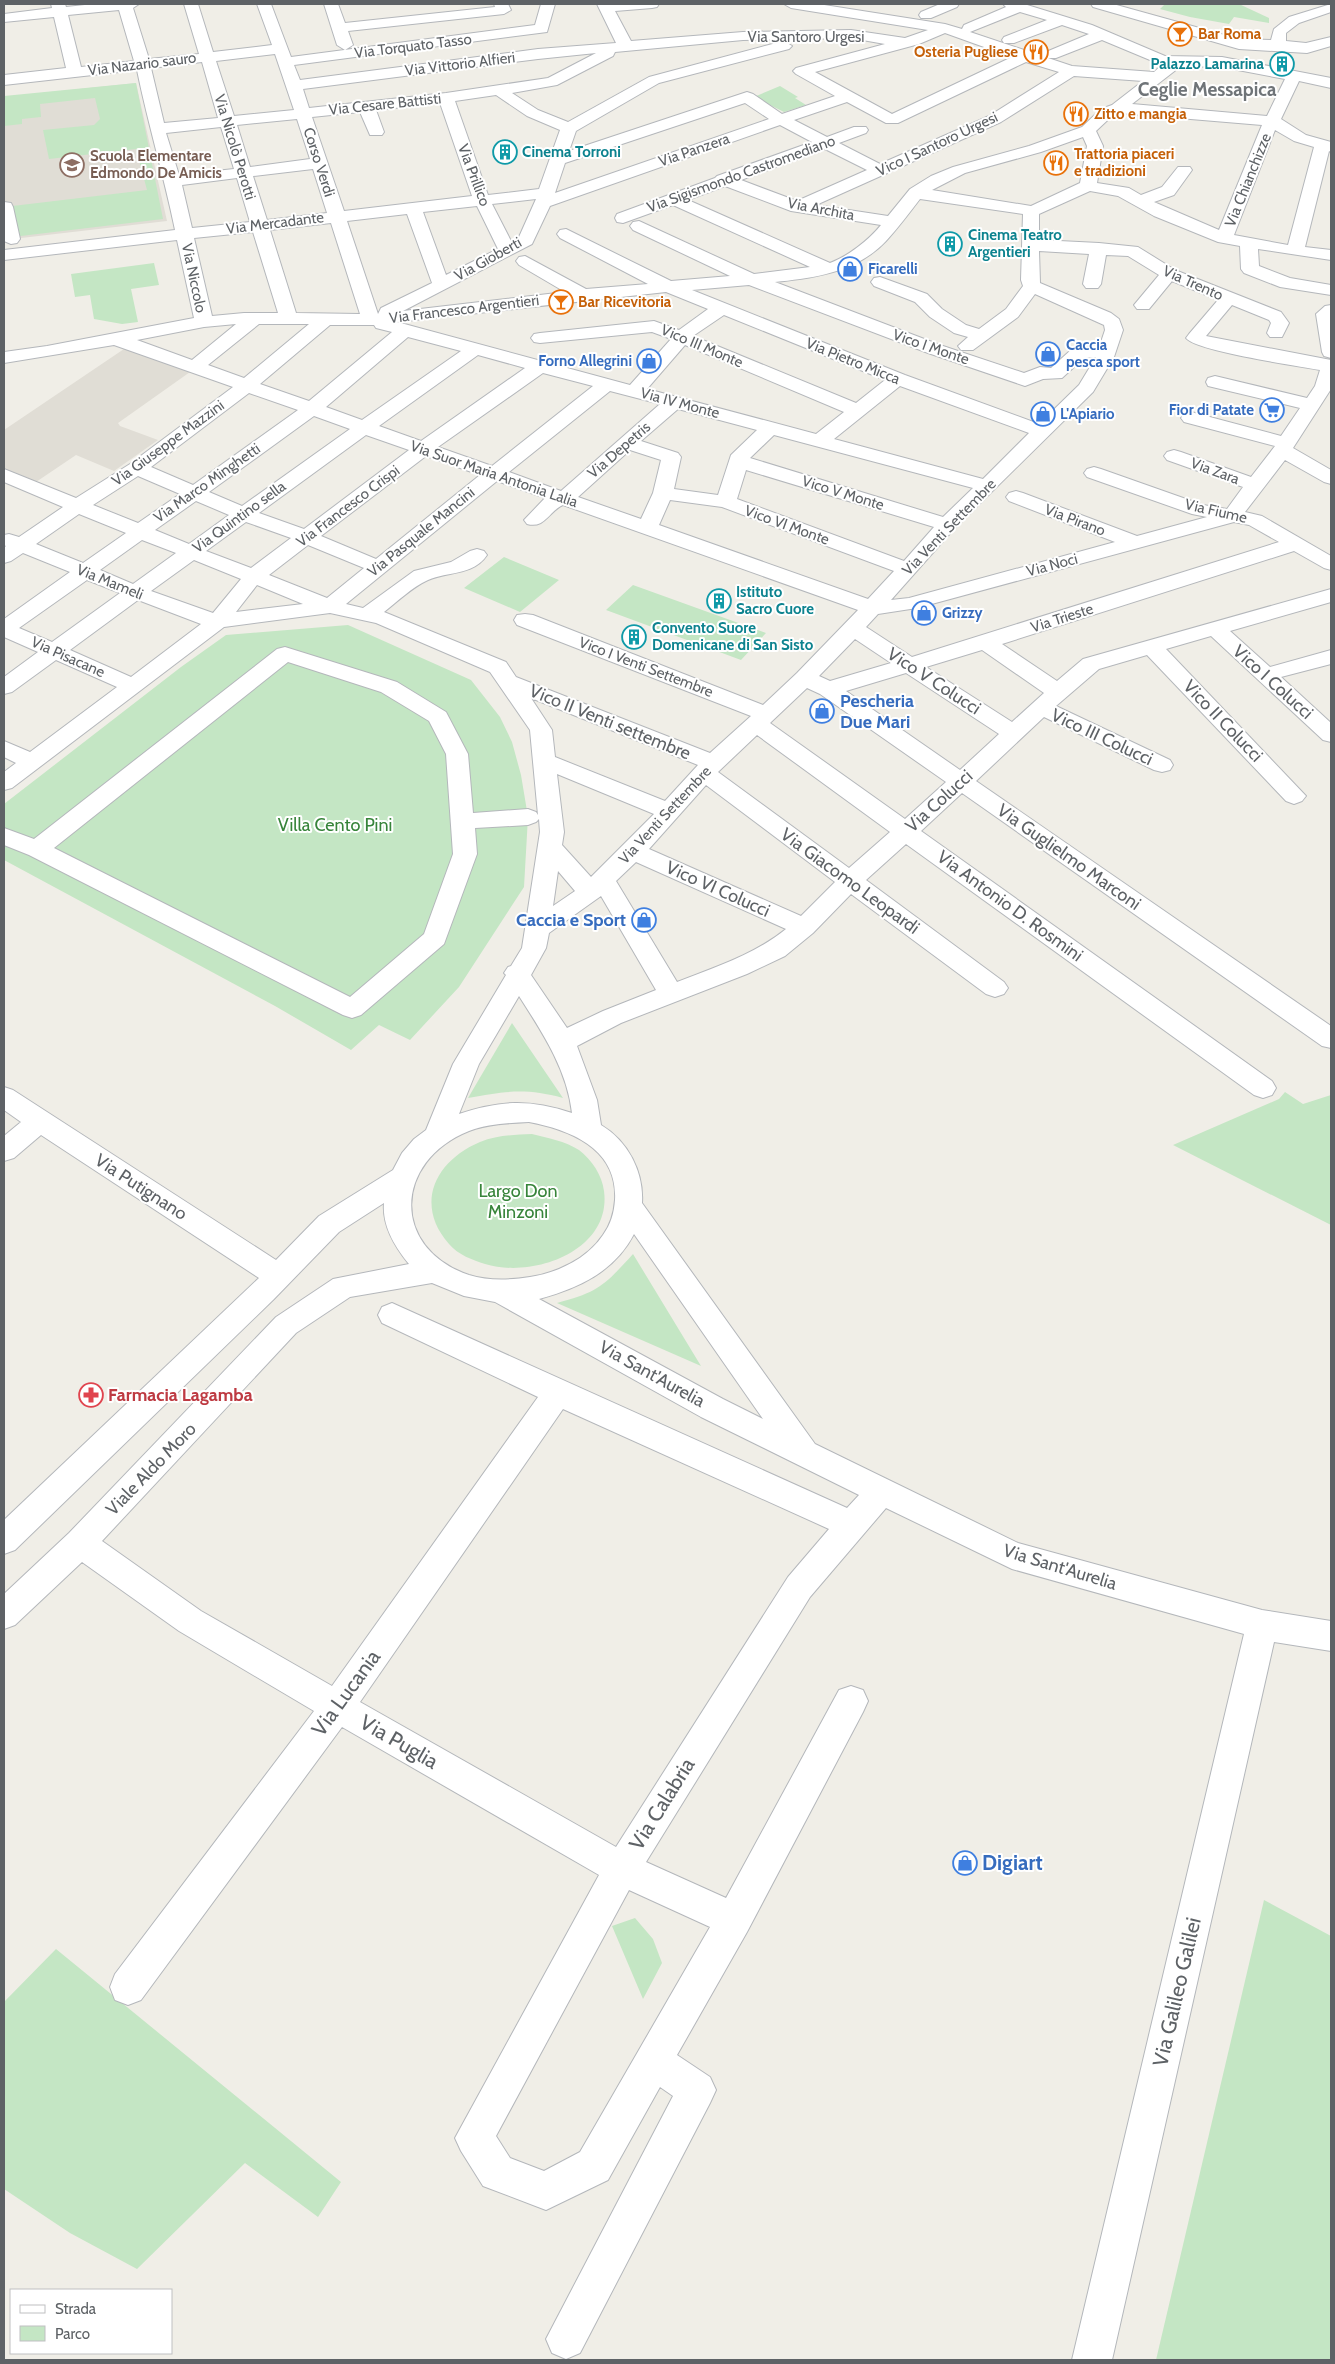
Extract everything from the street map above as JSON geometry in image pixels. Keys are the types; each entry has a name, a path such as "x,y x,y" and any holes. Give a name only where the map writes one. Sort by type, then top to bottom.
{"street":[{"path":"4,18 59,8 127,4"},
{"name":"Via Niccolo","path":"127,4 143,64 157,129 173,181 204,322"},
{"name":"Via Nicolò Perotti","path":"191,4 226,122 289,319"},
{"name":"Corso Verdi","path":"264,4 294,85 371,320"},
{"path":"331,4 348,54"},
{"path":"415,4 421,19 431,68"},
{"path":"339,28 504,10 501,4"},
{"name":"Via Torquato Tasso","path":"282,56 348,54 542,29 548,4"},
{"path":"622,48 604,6 652,4"},
{"path":"791,4 945,28 1037,61 1072,71 1156,77"},
{"path":"926,15 952,4"},
{"path":"1098,4 1239,44 1307,48 1331,41"},
{"path":"969,28 1015,5 1103,34 1163,61 1222,62 1293,78 1331,83"},
{"path":"1316,58 1284,46 1279,32 1294,20 1331,7"},
{"path":"59,8 75,72"},
{"path":"1009,40 1062,20"},
{"name":"Via Santoro Urgesi","path":"622,48 743,36 830,34 851,34 906,43 914,42 945,28"},
{"path":"499,90 520,108 541,119 569,128 654,80 830,34"},
{"path":"1051,55 1103,34"},
{"path":"906,43 882,51 801,71 846,97 892,120 1026,56"},
{"path":"1222,62 1219,53 1239,44"},
{"name":"Via Vittorio Alfieri","path":"294,85 538,54 622,48"},
{"name":"Via Cesare Battisti","path":"157,129 446,98 499,90 559,86 622,48"},
{"name":"Via Nazario sauro","path":"4,80 207,57 282,56"},
{"path":"1088,186 1095,146 1088,130 1107,112 1118,108 1176,62"},
{"name":"Vico I Santoro Urgesi","path":"797,207 995,119 1072,71"},
{"name":"Via Chianchizze","path":"1224,238 1272,121 1293,78"},
{"path":"558,160 747,97 781,120 880,170"},
{"name":"Via Panzera","path":"544,198 846,97"},
{"name":"Via Prillico","path":"446,98 482,200 507,250"},
{"path":"366,106 376,132"},
{"path":"1118,108 1272,121 1300,138 1327,146 1295,251"},
{"name":"Via Gioberti","path":"371,320 526,240 544,198 569,128"},
{"name":"Via Sigismondo Castromediano","path":"631,222 673,198 860,130"},
{"name":"Via Francesco Argentieri","path":"4,358 116,340 204,322 255,318 371,320 666,286 753,280 829,269 845,263 879,239 916,193 958,170 1035,149 1088,130"},
{"path":"173,181 320,163"},
{"path":"1141,201 1168,191 1184,170"},
{"name":"Via Archita","path":"723,180 797,207 892,222"},
{"path":"916,193 1033,211 1088,186 1123,192 1160,212 1224,238 1249,244 1331,255"},
{"name":"Via Mercadante","path":"7,247 185,234 482,200 544,198"},
{"path":"673,198 829,269"},
{"path":"5,207 7,247"},
{"path":"413,208 441,284"},
{"path":"956,355 1012,313 1032,286 1030,280 1031,214 1033,211"},
{"name":"Vico I Monte","path":"631,222 753,280 934,349 1025,380 1040,373 1055,374 1080,353 1107,350"},
{"name":"Via Pietro Micca","path":"566,234 666,286 721,309 898,380 1041,431"},
{"path":"1092,284 1100,240"},
{"name":"Via Trento","path":"1032,245 1100,240 1132,251 1169,274 1229,298 1195,338 1212,344 1331,365"},
{"name":"Via Chianchizze","path":"1249,244 1250,269 1286,283 1331,290"},
{"path":"525,260 583,295"},
{"path":"1143,305 1169,274"},
{"path":"880,282 921,298 936,313 960,329 981,335"},
{"name":"Via Venti Settembre","path":"537,929 597,886 633,852 709,768 805,678 854,628 946,525 988,486 1086,388 1107,350 1114,330 1113,323 1105,316 1032,286"},
{"path":"1229,298 1275,316 1280,323 1276,333"},
{"path":"528,302 540,338 547,368"},
{"path":"635,391 687,332 721,309"},
{"path":"1331,310 1325,314 1331,352"},
{"path":"194,368 255,318"},
{"name":"Via Giuseppe Mazzini","path":"4,558 13,542 77,506 137,468 246,386 326,319"},
{"name":"Via IV Monte","path":"371,320 818,442 988,486"},
{"name":"Vico III Monte","path":"540,338 654,326 856,410"},
{"name":"Via Marco Minghetti","path":"4,629 312,409 405,330"},
{"name":"Via Suor Maria Antonia Lalia","path":"116,340 872,608"},
{"name":"Via Quintino sella","path":"4,687 363,428 476,349"},
{"path":"1231,517 1256,485 1311,405 1327,387 1331,365"},
{"name":"Via Francesco Crispi","path":"217,622 253,577 423,449 547,368"},
{"path":"818,442 856,410 898,380"},
{"path":"1216,382 1311,405"},
{"name":"Via Pasquale Mancini","path":"330,607 378,566 607,384"},
{"name":"Via Depetris","path":"534,520 674,402"},
{"path":"1191,418 1283,447 1331,478"},
{"path":"726,502 742,455 770,428"},
{"path":"627,443 671,457 663,493 646,528"},
{"name":"Via Zara","path":"1174,456 1256,485"},
{"name":"Vico V Monte","path":"739,461 946,525"},
{"path":"137,468 243,514 307,537 378,566"},
{"name":"Via Fiume","path":"1094,473 1199,510 1255,520 1331,564"},
{"path":"9,482 77,506 330,607 382,618 498,667 541,730 552,832 534,948 517,973 466,1064 437,1136"},
{"name":"Vico VI Monte","path":"663,493 726,502 907,570"},
{"name":"Via Pirano","path":"1016,497 1134,542"},
{"name":"Via Noci","path":"872,608 910,604 1231,517"},
{"name":"Via Mameli","path":"13,542 135,592 217,622"},
{"name":"Via Trieste","path":"828,689 985,642 1295,544"},
{"path":"366,615 421,575 458,566 477,555"},
{"name":"Via Colucci","path":"562,1042 612,1017 738,968 776,950 804,927 850,881 1091,664 1331,595"},
{"path":"4,783 217,622 330,607"},
{"path":"284,612 285,654"},
{"name":"Vico I Venti Settembre","path":"525,620 761,719"},
{"name":"Vico V Colucci","path":"854,628 1014,734"},
{"name":"Vico I Colucci","path":"1214,628 1331,735"},
{"name":"Via Pisacane","path":"4,629 133,686"},
{"path":"985,642 1058,692"},
{"name":"Vico II Colucci","path":"1152,647 1294,796"},
{"path":"4,836 37,849 352,1009 435,938 465,854 457,754 438,717 389,687 285,654"},
{"path":"37,849 285,654"},
{"path":"1265,675 1331,657"},
{"name":"Via Guglielmo Marconi","path":"805,678 828,689 1331,1039"},
{"name":"Vico II Venti settembre","path":"507,681 709,768"},
{"name":"Vico III Colucci","path":"1042,708 1162,765"},
{"name":"Via Antonio D. Rosmini","path":"761,719 905,831 1263,1088"},
{"path":"4,748 32,762"},
{"path":"545,761 669,811"},
{"name":"Via Giacomo Leopardi","path":"709,768 850,881 995,988"},
{"path":"463,821 528,816"},
{"path":"550,847 597,886 670,993"},
{"name":"Vico VI Colucci","path":"633,852 804,927"},
{"path":"517,973 562,1042 584,1100 588,1130"},
{"name":"Via Putignano","path":"4,1098 278,1276"},
{"path":"528,1112 560,1118 588,1130 613,1151 628,1177 630,1207 620,1234 600,1259 572,1277 537,1288 500,1291 464,1285 434,1271 413,1251 400,1228 396,1203 402,1178 416,1155 437,1136 473,1119 496,1113 528,1112"},
{"path":"4,1151 40,1121"},
{"path":"4,1540 278,1276 329,1224 402,1178"},
{"name":"Via Sant'Aurelia","path":"630,1207 805,1454"},
{"name":"Viale Aldo Moro","path":"4,1615 80,1543 286,1325 343,1287 434,1271"},
{"name":"Via Sant'Aurelia","path":"500,1291 712,1408 1012,1555 1262,1624 1331,1636"},
{"path":"392,1315 558,1393 852,1525"},
{"name":"Via Lucania","path":"128,1987 337,1707 558,1393"},
{"name":"Via Calabria","path":"653,2061 594,2166 546,2191 497,2172 474,2138 622,1869 799,1587 881,1491"},
{"name":"Via Puglia","path":"80,1543 190,1621 337,1707 622,1869 734,1920"},
{"name":"Via Galileo Galilei","path":"1092,2360 1262,1624"},
{"path":"566,2339 697,2090 653,2061 734,1920 851,1701"}],"shaded area":[{"path":"136,83 167,221 4,240 4,97"},
{"path":"124,349 190,372 118,423 120,426 158,440 114,471 76,455 36,482 4,470 4,430"}],"green space":[{"path":"1165,4 1239,4 1269,18 1269,23 1234,17 1229,24 1190,17 1160,9"},
{"path":"136,83 163,219 4,238 4,207 147,190 136,149 49,159 43,130 94,125 100,119 95,98 40,104 41,117 22,119 22,124 4,126 4,96"},
{"path":"780,86 798,97 795,98 806,105 784,112 754,97"},
{"path":"154,263 159,285 131,289 138,322 122,324 94,319 90,295 75,297 71,274"},
{"path":"504,557 559,580 520,612 464,588"},
{"path":"633,585 766,633 741,660 606,610"},
{"name":"Villa Cento Pini","path":"348,625 471,680 500,717 512,742 521,775 528,817 524,887 459,987 410,1040 379,1025 351,1050 275,1006 4,860 4,804 181,667 226,635"},
{"path":"512,1023 563,1098 538,1093 516,1092 468,1098"},
{"path":"1285,1092 1303,1104 1331,1095 1331,1225 1173,1145 1279,1099"},
{"name":"Largo Don Minzoni","path":"532,1134 574,1147 584,1154 596,1168 604,1191 603,1212 596,1230 583,1244 566,1256 546,1263 525,1267 504,1268 485,1264 461,1254 449,1244 438,1229 433,1214 432,1199 434,1185 441,1172 451,1160 464,1150 480,1142 512,1135"},
{"path":"633,1254 701,1366 557,1303 582,1295 600,1286 615,1274"},
{"path":"1264,1900 1331,1936 1331,2360 1156,2360"},
{"path":"635,1918 653,1939 662,1963 643,1999 612,1926"},
{"path":"56,1949 341,2182 318,2217 245,2163 137,2269 70,2233 4,2189 4,2002"}],"place":[{"name":"Bar Roma","path":"1180,34"},
{"name":"Osteria Pugliese","path":"1036,52"},
{"name":"Palazzo Lamarina","path":"1282,64"},
{"name":"Zitto e mangia","path":"1076,114"},
{"name":"Cinema Torroni","path":"505,152"},
{"name":"Trattoria piaceri e tradizioni","path":"1056,163"},
{"name":"Scuola Elementare Edmondo De Amicis","path":"72,165"},
{"name":"Cinema Teatro Argentieri","path":"950,244"},
{"name":"Ficarelli","path":"850,269"},
{"name":"Bar Ricevitoria","path":"561,302"},
{"name":"Caccia pesca sport","path":"1048,354"},
{"name":"Forno Allegrini","path":"649,361"},
{"name":"Fior di Patate","path":"1272,410"},
{"name":"L'Apiario","path":"1043,414"},
{"name":"Istituto Sacro Cuore","path":"719,601"},
{"name":"Grizzy","path":"924,613"},
{"name":"Convento Suore Domenicane di San Sisto","path":"634,637"},
{"name":"Pescheria Due Mari","path":"822,711"},
{"name":"Caccia e Sport","path":"644,920"},
{"name":"Farmacia Lagamba","path":"91,1395"},
{"name":"Digiart","path":"965,1863"}],"district":[{"name":"Ceglie Messapica","path":"1207,89"}]}
